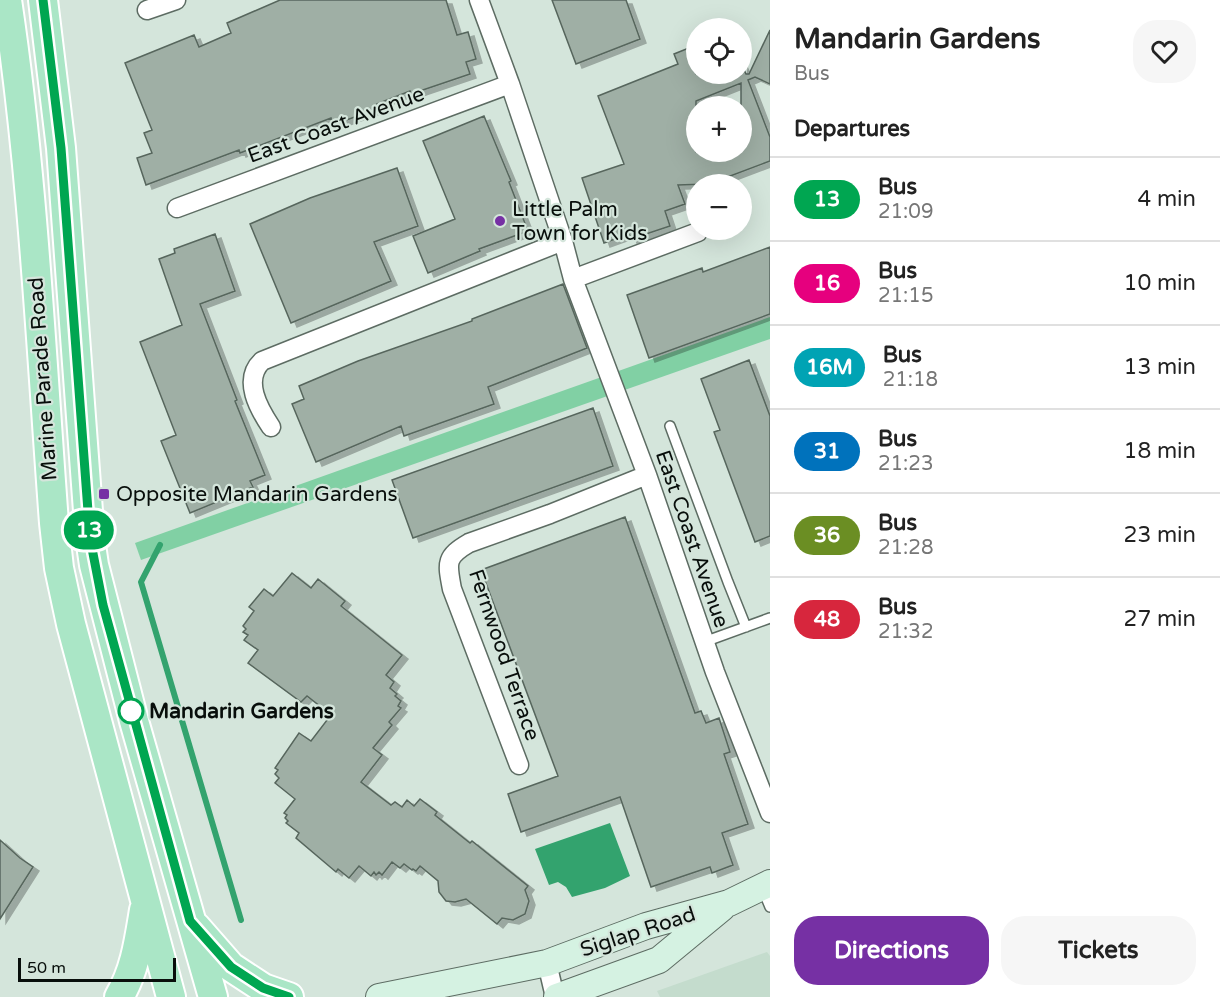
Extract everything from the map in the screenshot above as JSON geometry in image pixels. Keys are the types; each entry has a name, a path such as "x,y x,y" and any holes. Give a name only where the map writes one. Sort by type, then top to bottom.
{"main road":[{"name":"Marine Parade Road","path":"7,0 30,203 59,568 83,674 171,997"},
{"name":"Marine Parade Road","path":"43,0 61,148 90,538 94,565 116,654 213,997"},
{"name":"Siglap Road","path":"379,997 548,963 646,926 767,892"},
{"name":"Siglap Road","path":"556,997 659,960 729,903"},
{"path":"119,997 133,967 145,904"},
{"path":"190,921 231,967 263,988 289,997"}],"street":[{"path":"147,10 176,0"},
{"name":"East Coast Avenue","path":"479,0 563,241 573,279 646,475 704,642 770,813"},
{"name":"East Coast Avenue","path":"177,208 510,84"},
{"path":"573,279 686,237"},
{"path":"271,428 258,405 252,382 255,368 262,361 563,241"},
{"name":"Fernwood Terrace","path":"519,765 452,589 449,573 450,558 457,549 469,543 550,514 646,475"},
{"name":"Siglap Road","path":"548,963 556,997"}],"lane":[{"path":"670,426 746,627"},
{"path":"704,642 770,618"}],"shaded area":[{"path":"770,317 770,339 141,560 135,543"},
{"path":"610,823 630,876 605,888 572,897 566,887 558,882 549,885 535,849"},
{"path":"767,952 770,956 770,997 660,997 657,991"}],"building":[{"path":"280,0 446,0 457,35 468,32 476,59 466,62 470,74 411,94 410,91 377,104 379,108 333,125 331,118 240,153 239,150 146,185 137,158 152,153 144,133 152,130 125,63 194,35 199,47 231,33 227,23"},
{"path":"552,0 626,0 640,39 576,64"},
{"path":"770,30 770,84 755,77 752,78 752,68"},
{"path":"686,49 686,84 738,84 708,96 686,96 686,162 752,162 752,96 741,96 741,84 750,84 770,137 770,161 736,174 686,174 686,185 678,185 685,204 665,211 670,226 631,239 629,234 604,243 582,178 624,164 598,96 678,64 674,54"},
{"path":"484,116 511,181 509,182 528,231 479,249 480,251 428,273 413,236 455,219 423,141"},
{"path":"397,168 418,226 374,242 391,281 291,323 250,224 310,198"},
{"path":"215,234 235,291 200,304 265,475 250,481 253,487 190,513 161,441 176,435 140,342 182,325 159,259 175,253 174,249"},
{"path":"770,247 770,314 649,358 627,295 702,268 703,272"},
{"path":"563,284 587,348 488,387 494,404 404,436 401,426 316,462 292,404 304,399 299,386 358,361 472,321 472,319"},
{"path":"749,360 770,416 770,536 755,542 714,432 720,430 701,379"},
{"path":"593,408 613,466 413,538 392,480"},
{"path":"625,517 695,713 701,711 706,723 719,718 730,752 724,754 748,824 722,833 733,865 712,873 710,867 651,887 620,797 521,832 508,794 558,776 481,570"},
{"path":"292,573 311,588 318,579 345,601 341,606 402,655 386,675 394,682 390,688 401,701 398,706 401,708 389,722 392,725 373,748 382,755 361,782 391,805 395,802 402,807 407,800 414,806 420,799 437,812 435,815 528,886 525,890 529,901 525,914 513,920 502,918 497,924 466,899 455,902 446,901 439,892 438,881 420,866 416,871 404,864 400,868 392,862 382,875 379,872 376,875 374,872 371,876 359,866 349,878 338,869 336,872 296,838 299,833 286,823 287,815 284,813 295,799 275,783 279,778 275,774 278,770 275,768 299,733 311,741 331,715 307,696 301,702 248,663 258,650 244,640 248,635 243,632 246,629 243,626 254,611 249,607 264,589 273,596"},
{"path":"0,840 33,867 0,919"}],"waterway":[{"path":"160,545 141,582 241,920"}],"bus line":[{"name":"13","path":"43,0 61,148 90,538 103,605 190,921 231,967 263,988 289,997"}],"place":[{"name":"Little Palm Town for Kids","path":"500,221"},
{"name":"Opposite Mandarin Gardens","path":"104,494"},
{"name":"Mandarin Gardens","path":"131,711"}]}
